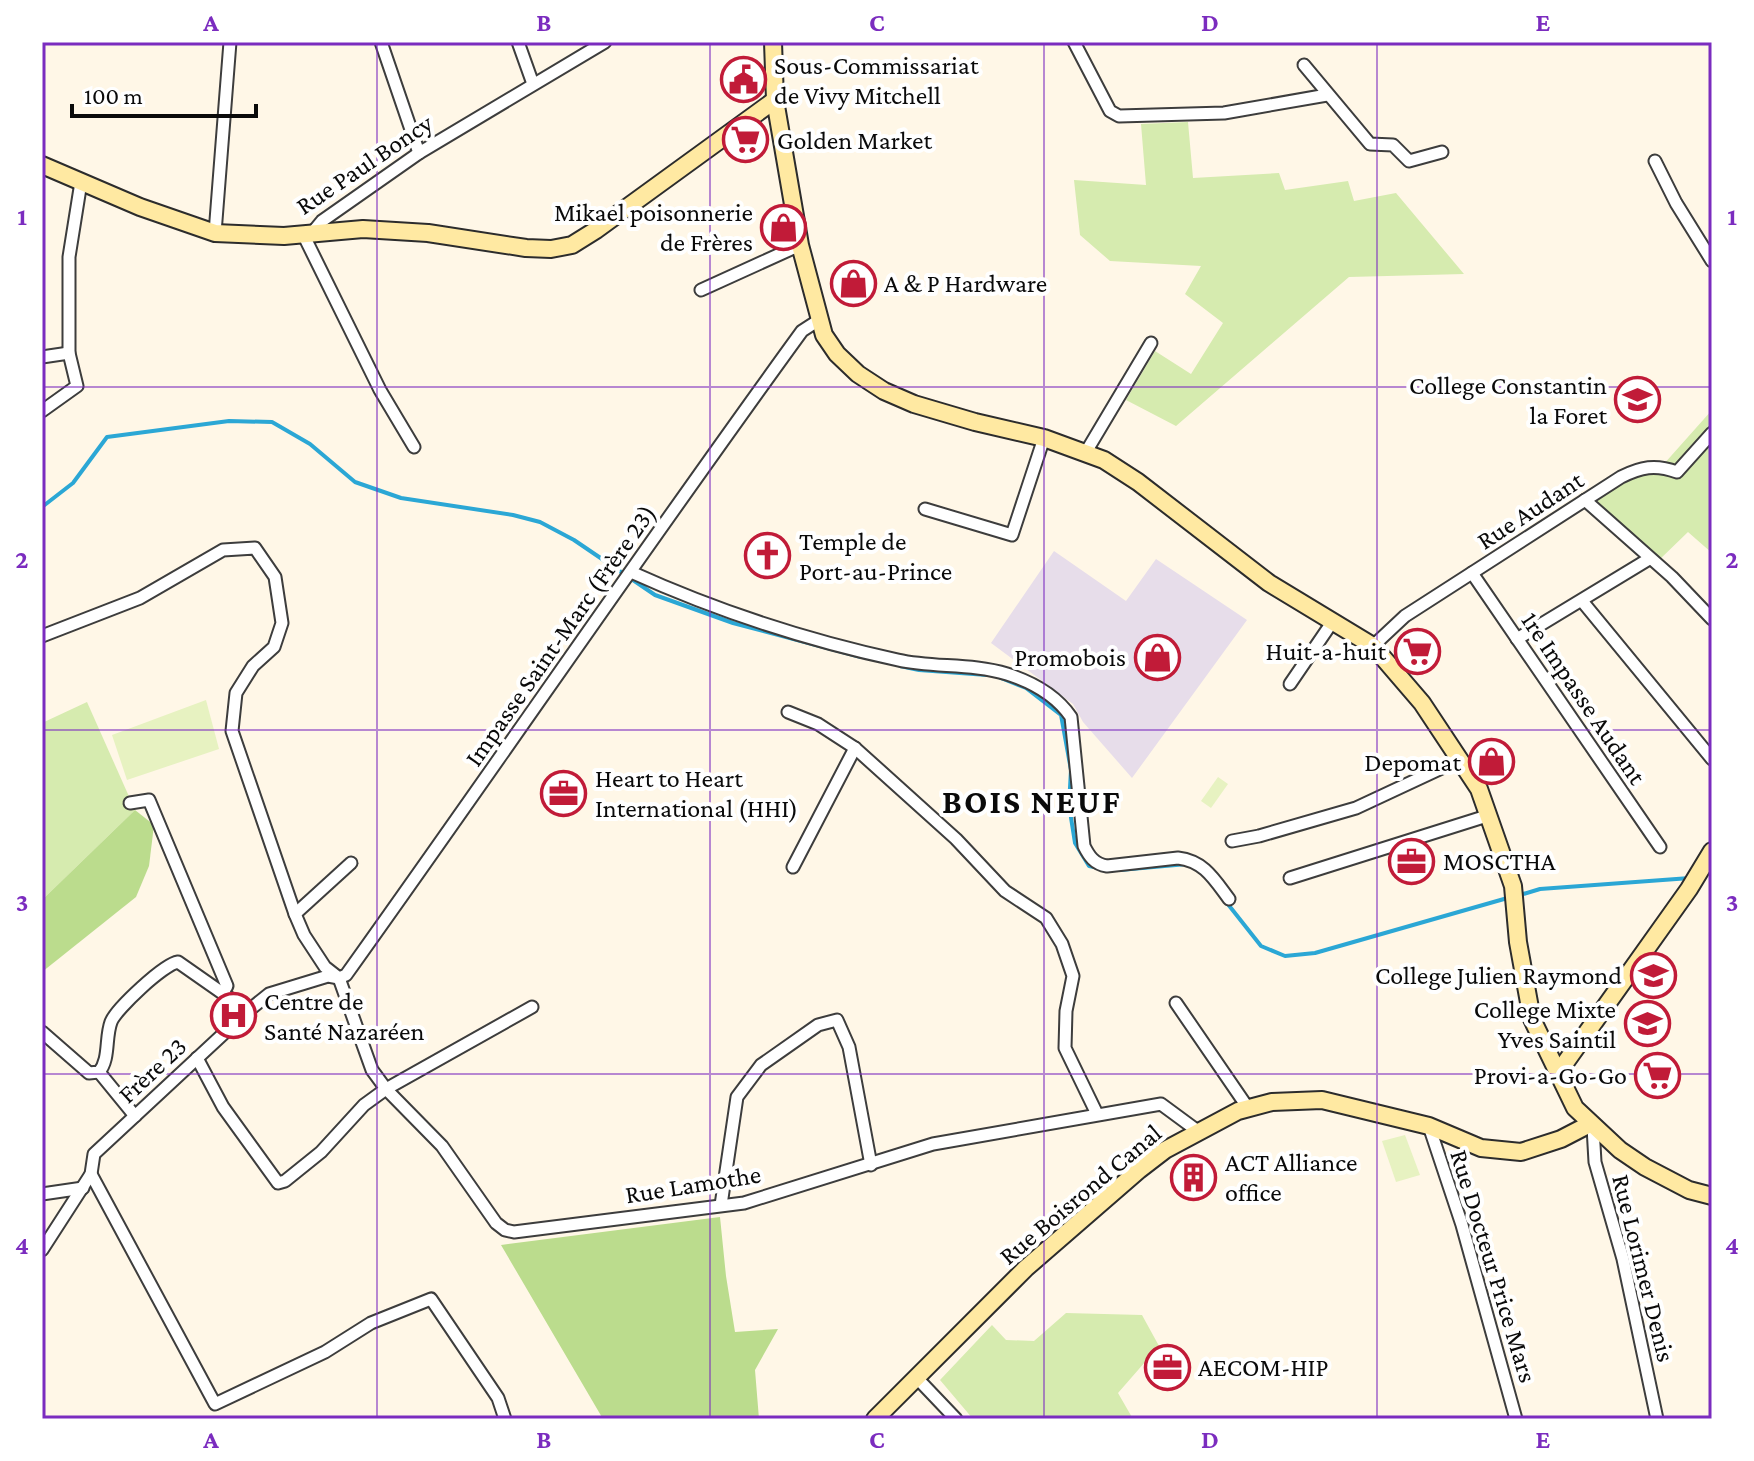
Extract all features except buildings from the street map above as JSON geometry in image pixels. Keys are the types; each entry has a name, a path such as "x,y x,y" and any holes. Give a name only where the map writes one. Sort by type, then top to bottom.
{"street":[{"path":"215,233 230,42"},
{"path":"381,42 419,153"},
{"path":"518,42 533,84"},
{"name":"Rue Paul Boncy","path":"42,165 140,207 215,233 307,234 419,153 605,42"},
{"path":"773,42 775,100 800,245 824,335 837,354 858,374 884,391 914,404 1044,438 1086,452 1120,469 1269,583 1373,646 1422,703 1479,789 1513,886 1518,942 1532,1019 1575,1108 1591,1125 1645,1167 1689,1190 1712,1196"},
{"path":"1074,42 1110,111 1119,116 1224,113 1327,95"},
{"path":"1304,65 1370,144 1393,145 1409,161 1442,152"},
{"path":"414,447 380,390 307,234 363,229 428,233 526,248 551,249 572,245 775,100"},
{"path":"1655,161 1676,203 1712,261"},
{"path":"42,411 77,386 69,353 69,257 81,182"},
{"path":"701,290 800,245"},
{"name":"Impasse Saint-Marc (Frère 23)","path":"339,978 346,975 631,572 714,449 802,331 819,320"},
{"path":"1086,452 1151,343"},
{"path":"42,357 69,353"},
{"name":"Rue Audant","path":"1373,646 1405,616 1641,467 1663,467 1677,472 1712,433"},
{"path":"925,509 1012,535 1044,438"},
{"path":"1585,500 1672,577 1712,619"},
{"path":"42,636 140,598 223,550 255,548 275,577 282,623 274,647 253,666 236,693 232,731 304,935 325,967 339,978"},
{"path":"1517,639 1649,559"},
{"path":"631,572 695,600 796,634 900,661 1005,674 1047,692 1071,717 1084,846 1088,854 1100,865 1107,866 1190,859 1206,869 1229,899"},
{"name":"1re Impasse Audant","path":"1472,573 1660,847"},
{"path":"1582,601 1712,759"},
{"path":"1290,684 1333,621"},
{"path":"788,712 818,724 855,748 956,839 1005,891 1046,918 1062,944 1073,976 1066,1011 1065,1048 1097,1114"},
{"path":"793,867 855,748"},
{"path":"1232,841 1356,808 1461,759"},
{"path":"130,803 149,800 227,986 223,992"},
{"path":"1290,878 1490,815"},
{"path":"1558,1073 1708,858"},
{"path":"295,914 351,863"},
{"path":"42,1032 89,1073 99,1072 104,1066 111,1021 172,963 178,962 248,1011"},
{"name":"Frère 23","path":"42,1250 91,1174 94,1154 248,1011 269,994 328,976 339,978"},
{"name":"Rue Lamothe","path":"339,978 372,1070 386,1089 442,1146 496,1223 514,1232 744,1203 933,1144 1161,1104 1199,1132"},
{"path":"1176,1003 1248,1108"},
{"path":"197,1058 223,1107 278,1183 285,1181 321,1152 364,1105 386,1089 532,1007"},
{"path":"721,1205 737,1097 761,1065 818,1025 837,1020 849,1047 871,1165"},
{"path":"99,1072 135,1116"},
{"name":"Rue Boisrond Canal","path":"875,1419 1026,1268 1139,1170 1165,1150 1248,1108 1272,1102 1322,1100 1429,1126 1481,1148 1521,1152 1591,1125"},
{"name":"Rue Lorimer Denis","path":"1591,1125 1595,1162 1623,1259 1657,1419"},
{"name":"Rue Docteur Price Mars","path":"1429,1126 1462,1225 1516,1419"},
{"path":"91,1174 215,1404 325,1352 371,1323 431,1299 498,1398 505,1419"},
{"path":"42,1194 83,1188"},
{"path":"916,1377 956,1419"}],"shaded area":[{"path":"1054,551 1126,601 1156,559 1247,620 1132,778 1083,722 1073,704 991,643"}],"green space":[{"path":"1188,122 1193,178 1279,173 1285,190 1348,181 1354,201 1396,193 1464,274 1349,277 1176,426 1126,400 1155,351 1191,374 1223,323 1185,294 1201,266 1110,261 1080,235 1074,180 1146,185 1141,124"},
{"path":"1712,410 1712,553 1688,532 1658,561 1596,500 1625,474 1663,465"},
{"path":"206,700 219,749 127,780 112,735"},
{"path":"87,702 135,810 42,900 42,723"},
{"path":"1218,777 1228,784 1211,808 1201,801"},
{"path":"135,810 154,825 149,866 136,897 42,972 42,900"},
{"path":"1405,1135 1420,1175 1396,1182 1382,1141"},
{"path":"720,1217 735,1332 778,1329 755,1370 759,1419 603,1419 501,1245"},
{"path":"1066,1313 1142,1315 1159,1346 1118,1393 1133,1419 973,1419 940,1380 992,1325 1006,1340 1034,1341"}],"waterway":[{"path":"42,507 73,483 107,437 229,421 272,422 310,444 355,482 401,498 540,522 574,540 655,595 733,623 861,657"},
{"path":"900,666 987,675"},
{"path":"996,676 1026,688 1061,715 1071,770 1069,805 1075,843 1089,866 1099,868"},
{"path":"1120,870 1187,864"},
{"path":"1520,895 1540,889 1690,878"},
{"path":"1227,903 1261,946 1285,956 1315,953 1511,897"}],"place":[{"name":"Sous-Commissariat de Vivy Mitchell","path":"743,80"},
{"name":"Golden Market","path":"746,140"},
{"name":"Mikael poisonnerie de Frères","path":"784,227"},
{"name":"A & P Hardware","path":"853,283"},
{"name":"College Constantin la Foret","path":"1638,400"},
{"name":"Temple de Port-au-Prince","path":"768,556"},
{"name":"Huit-a-huit","path":"1417,651"},
{"name":"Promobois","path":"1157,657"},
{"name":"Depomat","path":"1492,762"},
{"name":"Heart to Heart International (HHI)","path":"564,793"},
{"name":"MOSCTHA","path":"1412,861"},
{"name":"College Julien Raymond","path":"1653,975"},
{"name":"Centre de Santé Nazaréen","path":"233,1016"},
{"name":"College Mixte Yves Saintil","path":"1647,1024"},
{"name":"Provi-a-Go-Go","path":"1658,1075"},
{"name":"ACT Alliance office","path":"1194,1177"},
{"name":"AECOM-HIP","path":"1167,1367"}],"district":[{"name":"BOIS NEUF","path":"1032,801"}]}
